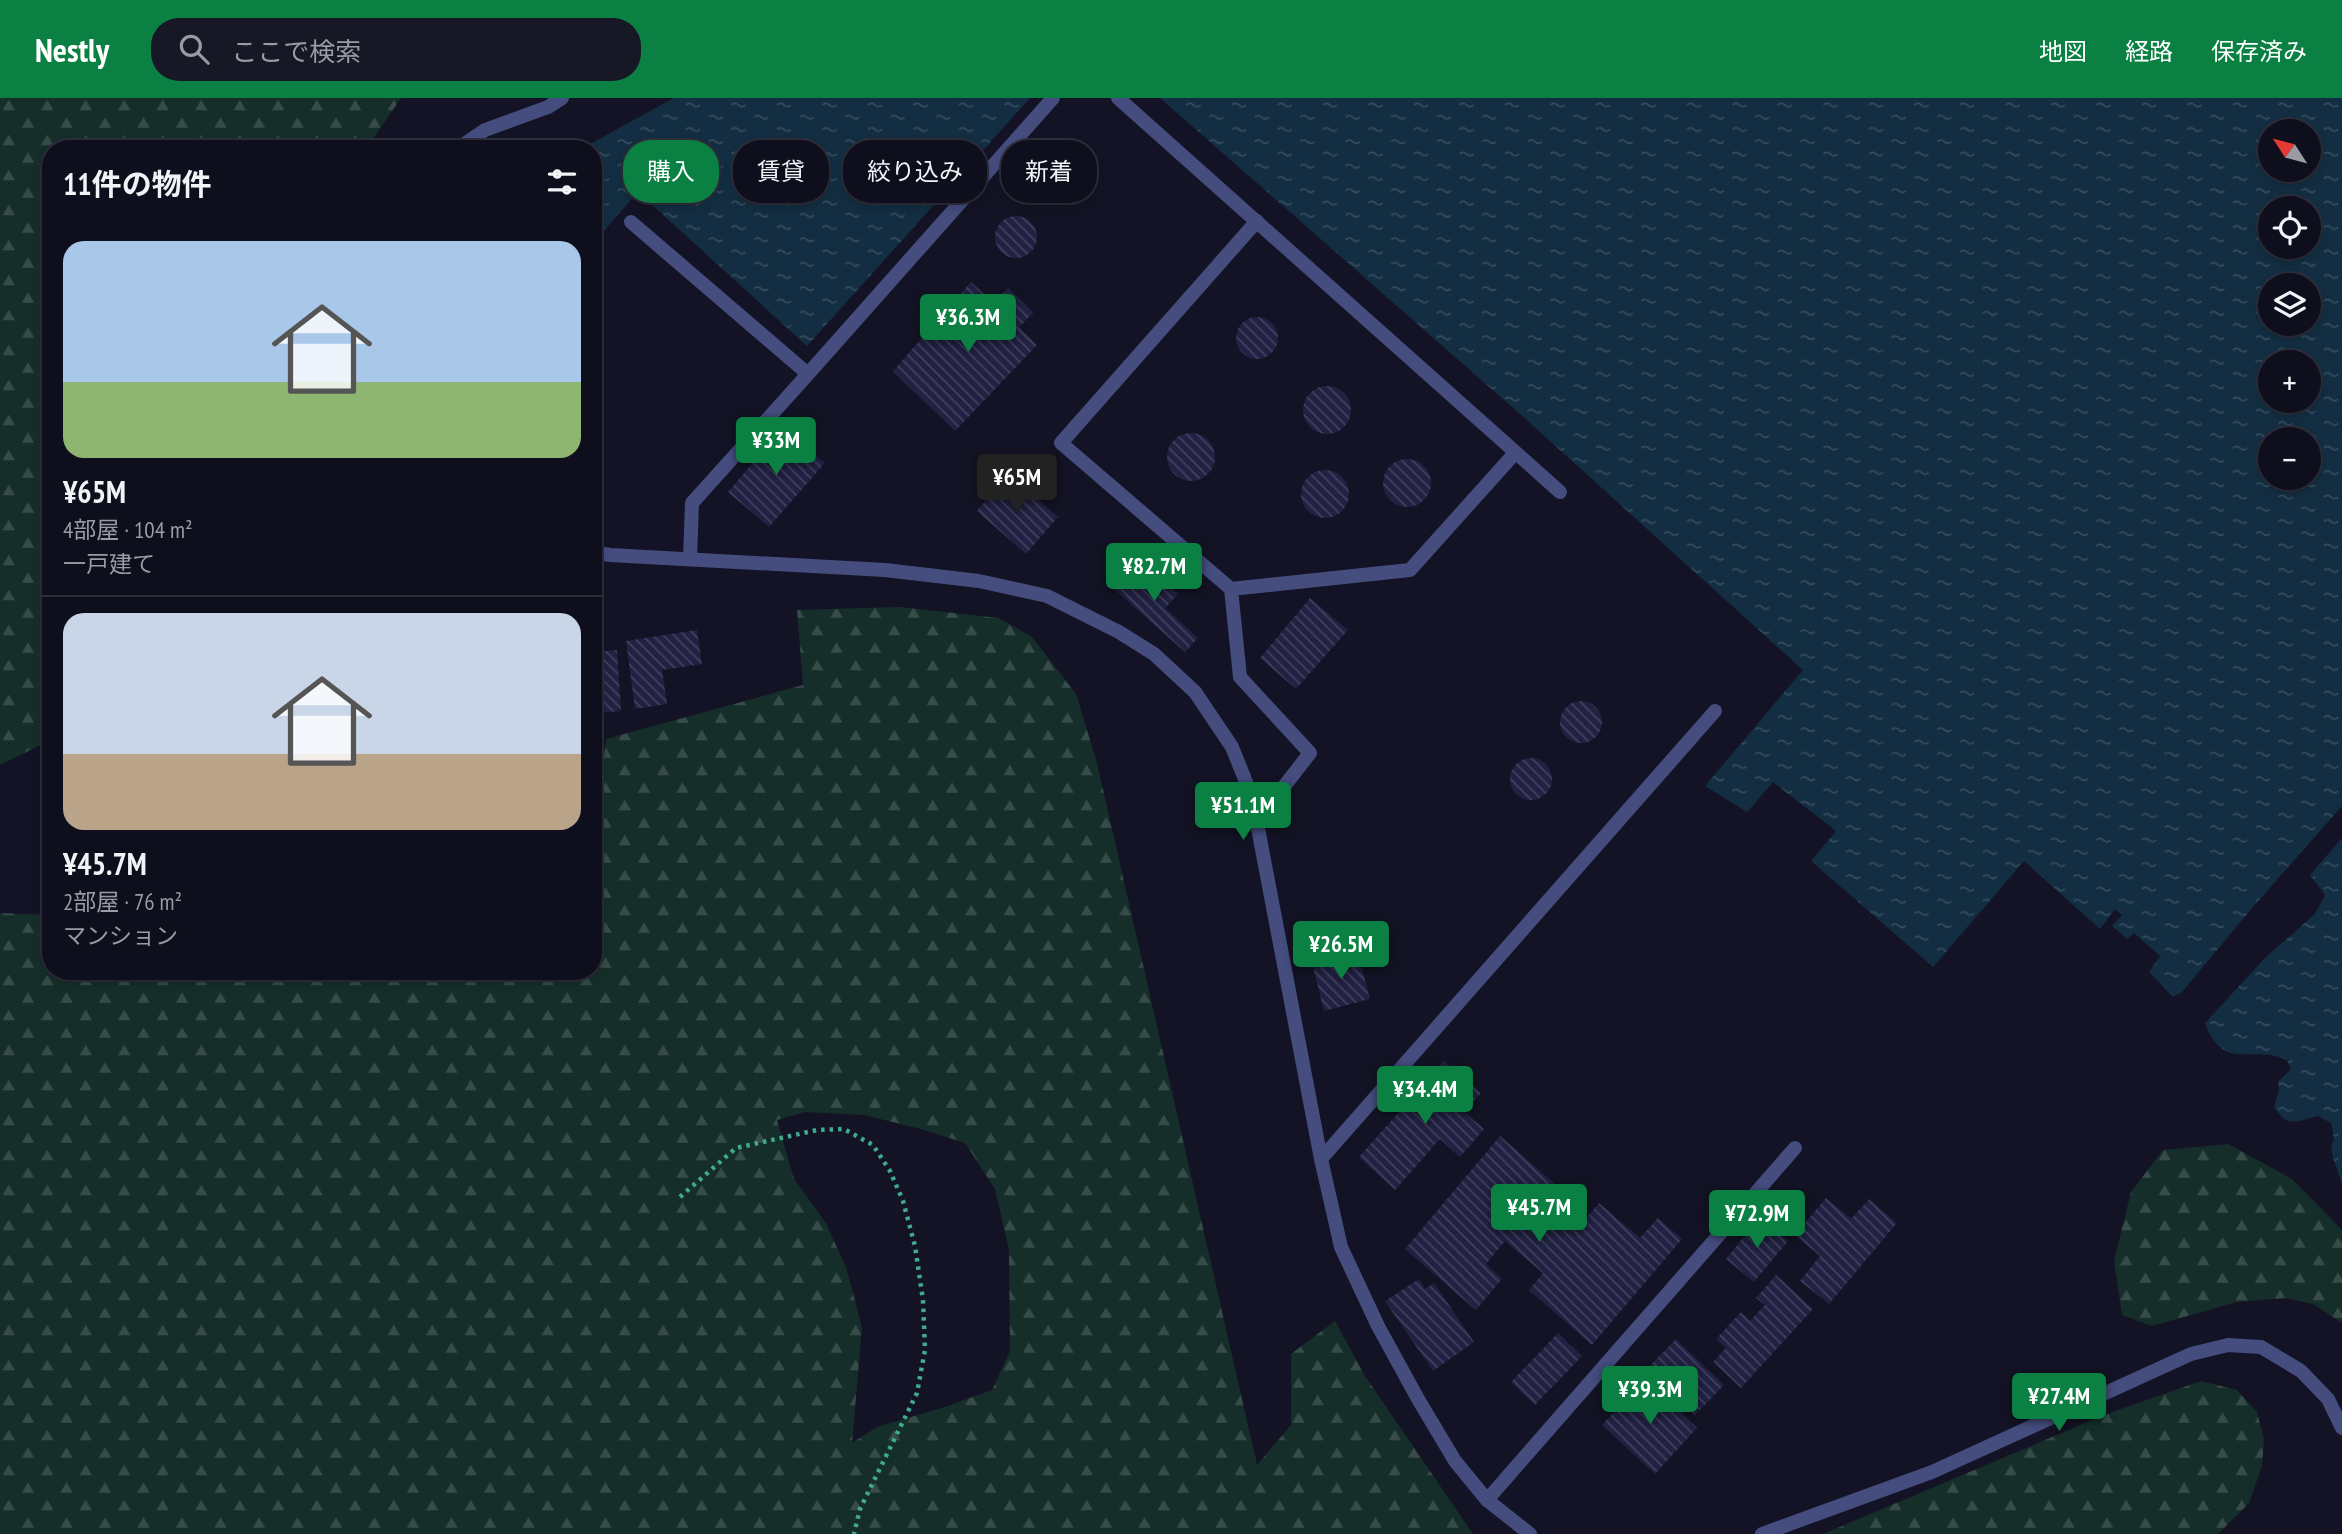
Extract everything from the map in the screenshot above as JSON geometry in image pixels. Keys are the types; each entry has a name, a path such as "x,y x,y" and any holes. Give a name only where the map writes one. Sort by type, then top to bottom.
{"street":[{"path":"470,140 485,130 548,107 562,98"},
{"path":"690,559 692,503 1053,98"},
{"path":"1118,98 1560,492"},
{"path":"1252,796 1282,789 1310,754 1240,677 1231,589 1061,443 1257,221"},
{"path":"631,222 808,374"},
{"path":"1231,589 1410,570 1514,453"},
{"path":"602,554 885,570 979,580 1046,596 1119,632 1154,654 1195,692 1232,747 1252,796 1321,1159 1341,1247 1378,1326 1455,1461 1487,1500 1530,1534"},
{"path":"1321,1159 1715,711"},
{"path":"1487,1500 1795,1148"},
{"path":"1762,1534 1932,1472 2191,1354 2228,1345 2261,1347 2301,1371 2328,1399 2342,1428"}],"path":[{"path":"680,1197 736,1148 817,1130 844,1129 873,1145 890,1171 903,1201 915,1246 923,1300 925,1350 916,1393 860,1509 854,1534"}],"green space":[{"path":"0,98 401,98 372,140 42,140 42,744 0,765"},
{"path":"900,607 999,618 1032,637 1076,694 1097,763 1257,1465 1291,1425 1291,1354 1335,1321 1365,1376 1473,1534 0,1534 0,913 42,915 42,980 602,980 602,772 606,739 803,685 797,610","holes":["805,1112 864,1115 965,1143 995,1189 1009,1250 1010,1351 992,1390 877,1427 852,1443 862,1327 847,1270 826,1223 794,1179 777,1120"]},
{"path":"2228,1144 2292,1179 2342,1230 2342,1323 2313,1304 2285,1298 2237,1302 2152,1326 2122,1315 2114,1261 2131,1192 2163,1150"},
{"path":"2201,1381 2237,1390 2257,1412 2264,1439 2262,1466 2249,1503 2218,1534 1823,1534 2104,1415"}],"water":[{"path":"674,98 1030,98 987,146 987,140 843,140 843,203 936,203 807,346 650,203 719,203 719,140 623,140 623,203 628,203 602,233 602,140 597,140"},
{"path":"1160,98 2342,98 2342,806 2182,992 2173,997 2149,972 2160,956 2134,933 2127,939 2112,926 2122,915 2115,909 2100,929 2024,861 1933,967 1811,861 1836,831 1773,782 1747,812 1705,786 1803,670 1520,414"},
{"path":"2342,838 2342,1184 2333,1158 2331,1123 2318,1116 2288,1121 2274,1107 2279,1090 2278,1082 2291,1069 2287,1060 2262,1054 2230,1053 2213,1039 2205,1023 2266,957 2315,914 2325,895 2310,875"}],"building":[{"path":"1016,216 1031,222 1037,237 1031,252 1016,258 1001,252 995,237 1001,222"},
{"path":"971,282 994,303 1008,288 1033,313 1019,327 1037,345 955,431 893,371"},
{"path":"1257,317 1272,323 1278,338 1272,353 1257,359 1242,353 1236,338 1242,323"},
{"path":"1327,386 1344,393 1351,410 1344,427 1327,434 1310,427 1303,410 1310,393"},
{"path":"783,427 825,463 769,527 728,492"},
{"path":"1191,433 1200,434 1208,440 1214,448 1214,466 1208,474 1200,480 1191,481 1182,480 1174,474 1168,466 1167,457 1168,448 1174,440 1182,434"},
{"path":"1407,459 1416,460 1424,466 1430,474 1430,492 1424,500 1416,506 1407,507 1398,506 1390,500 1384,492 1383,483 1384,474 1390,466 1398,460"},
{"path":"1325,470 1342,477 1349,494 1342,511 1325,518 1308,511 1301,494 1308,477"},
{"path":"1008,474 1058,517 1026,554 977,511"},
{"path":"1138,560 1178,594 1165,608 1198,638 1185,652 1113,588"},
{"path":"1310,598 1348,630 1296,689 1260,658"},
{"path":"697,630 702,664 662,670 667,704 635,709 626,641"},
{"path":"617,650 621,711 602,712 602,651"},
{"path":"1581,701 1596,707 1602,722 1596,737 1581,743 1566,737 1560,722 1566,707"},
{"path":"1531,758 1546,764 1552,779 1546,794 1531,800 1516,794 1510,779 1516,764"},
{"path":"1357,950 1370,999 1324,1011 1312,963"},
{"path":"1444,1061 1481,1093 1464,1112 1484,1129 1460,1157 1440,1139 1395,1190 1359,1157"},
{"path":"1500,1136 1556,1185 1547,1195 1581,1224 1599,1203 1640,1238 1658,1218 1682,1239 1592,1345 1529,1290 1543,1273 1505,1241 1486,1264 1502,1279 1476,1310 1405,1249"},
{"path":"1826,1198 1851,1219 1869,1199 1897,1223 1829,1304 1800,1281 1820,1256 1795,1235"},
{"path":"1760,1217 1788,1241 1754,1282 1726,1259"},
{"path":"1776,1275 1813,1309 1741,1388 1713,1362 1726,1348 1716,1339 1741,1312 1750,1321 1765,1305 1756,1298"},
{"path":"1419,1279 1425,1289 1434,1283 1474,1342 1433,1371 1385,1301"},
{"path":"1558,1333 1582,1356 1535,1405 1511,1382"},
{"path":"1676,1339 1724,1385 1695,1415 1647,1369"},
{"path":"1645,1379 1697,1428 1655,1474 1602,1425"}]}
